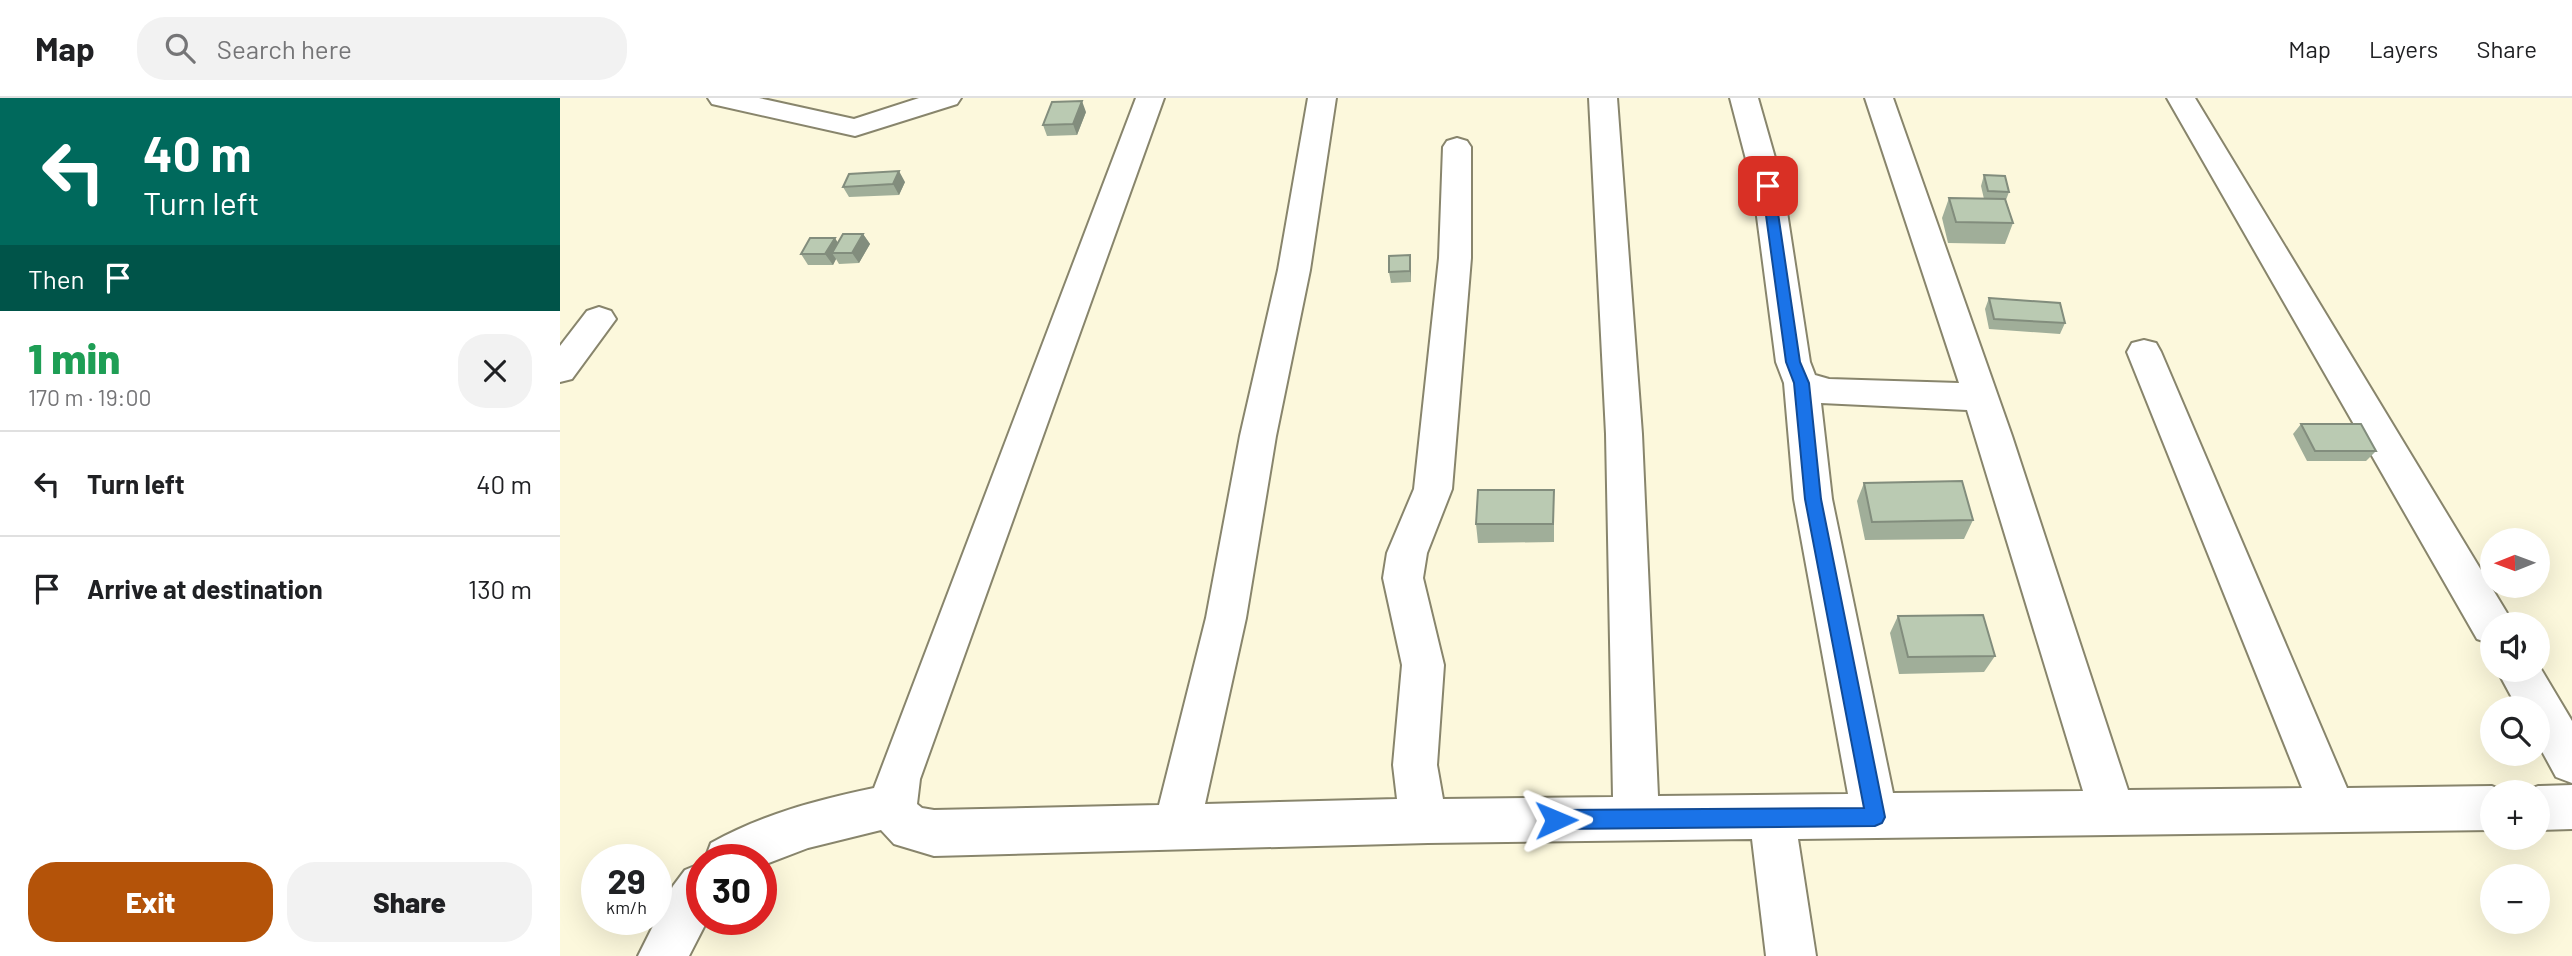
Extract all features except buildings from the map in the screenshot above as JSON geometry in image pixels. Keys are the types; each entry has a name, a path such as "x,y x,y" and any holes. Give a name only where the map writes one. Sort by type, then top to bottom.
{"street":[{"path":"722,98 855,128 947,98"},
{"path":"1150,98 902,766 894,805 899,818 910,828 934,833 1428,821 2480,808"},
{"path":"1176,827 1203,724 1226,618 1258,436 1294,270 1322,98"},
{"path":"1604,98 1624,434 1636,819"},
{"path":"1744,98 1768,186 1793,362 1801,383 1813,499 1875,817"},
{"path":"1879,98 1981,397 2113,814"},
{"path":"2181,98 2484,612"},
{"path":"1428,821 1420,799 1416,773 1423,665 1403,578 1407,553 1433,489 1455,258 1457,147"},
{"path":"560,370 599,319"},
{"path":"2144,352 2334,811"},
{"path":"1801,383 1828,392 1981,397"},
{"path":"2525,682 2572,762"},
{"path":"752,844 785,831 894,805"},
{"path":"2550,808 2572,807"},
{"path":"1772,818 1791,956"},
{"path":"663,956 686,911"}],"route":[{"path":"1556,820 1875,817 1813,499 1801,383 1793,362 1768,186"}]}
